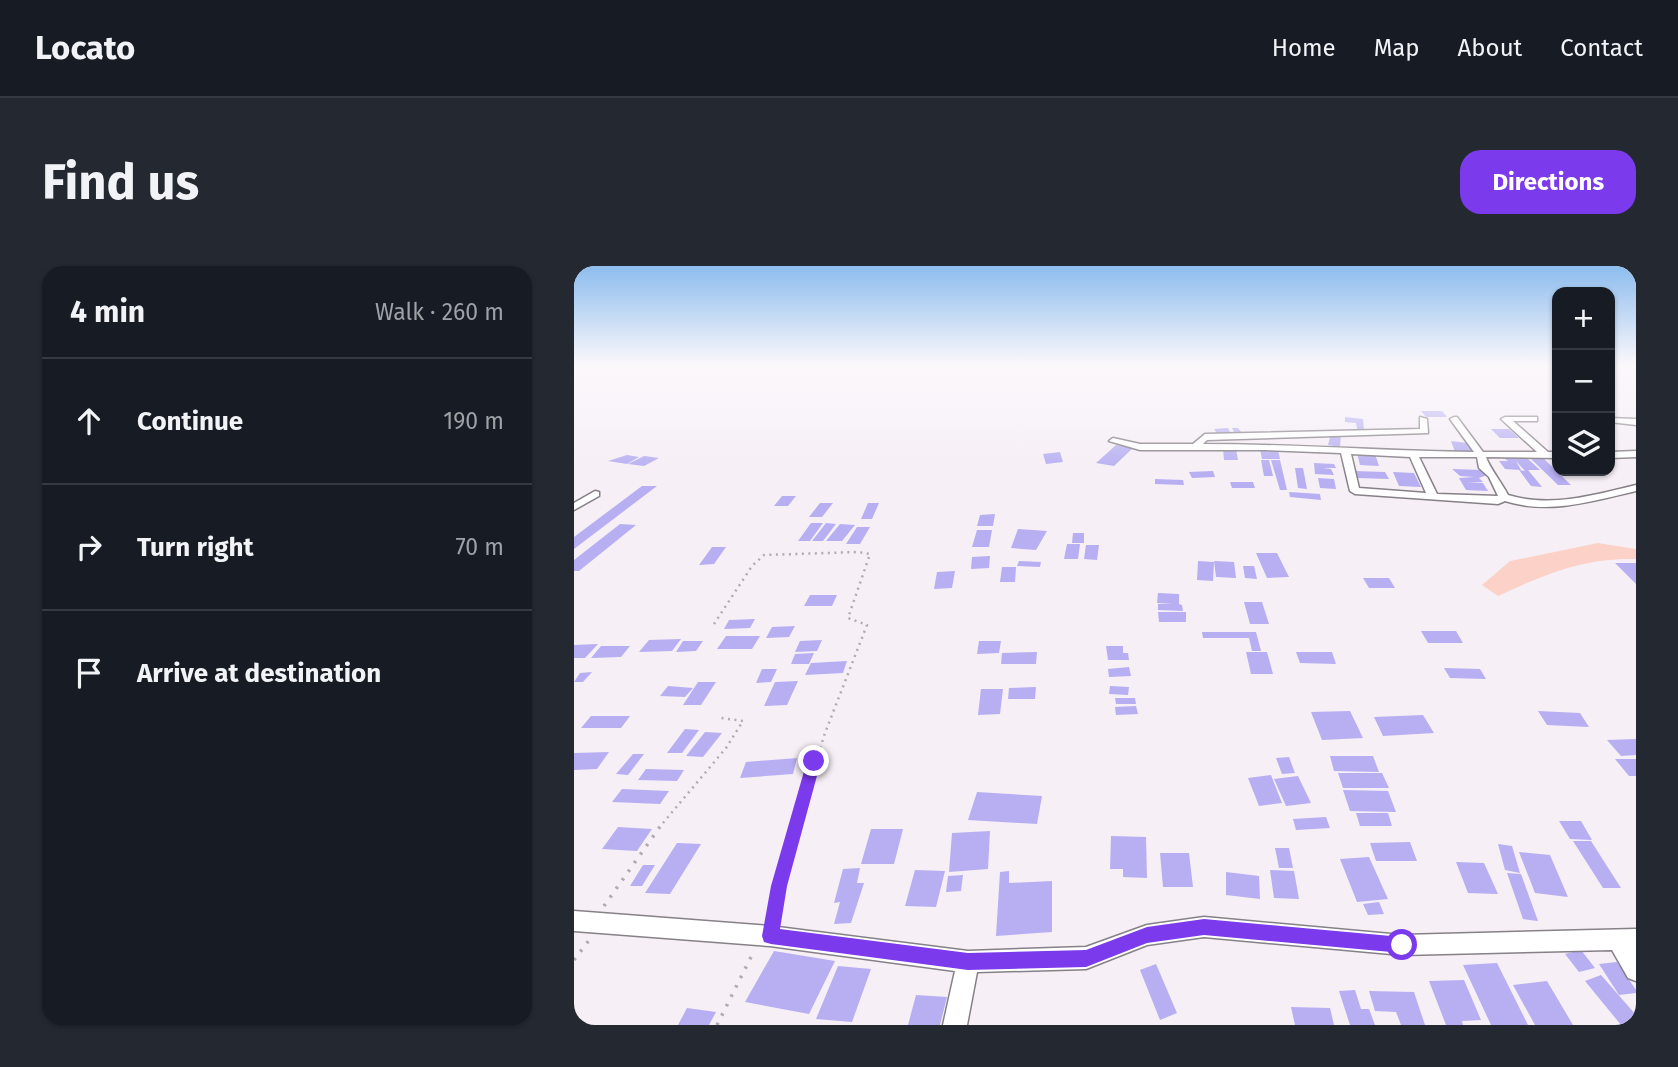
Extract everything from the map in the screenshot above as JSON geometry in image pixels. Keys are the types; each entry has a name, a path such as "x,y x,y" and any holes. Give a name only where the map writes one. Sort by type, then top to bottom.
{"street":[{"path":"1196,446 1205,437 1425,430 1423,419"},
{"path":"1454,419 1481,455 1484,468 1493,475 1504,497 1522,505 1636,488"},
{"path":"1534,419 1505,419 1546,455"},
{"path":"1615,420 1636,422"},
{"path":"1113,441 1140,447 1552,455"},
{"path":"1345,449 1355,491 1498,501 1504,497"},
{"path":"1413,454 1433,497"},
{"path":"1615,454 1636,454"},
{"path":"574,507 594,494"},
{"path":"589,922 767,936 968,962 1086,958 1147,935 1204,927 1402,945 1628,940 1636,970"},
{"path":"955,1025 968,962"}],"path":[{"path":"714,624 752,566 764,555 858,552 870,554 848,618 867,625 814,761 767,936 746,963 717,1025"},
{"path":"574,960 589,922 659,827 726,748 743,721 720,718"}],"shaded area":[{"path":"1598,543 1636,549 1636,559 1581,564 1498,596 1482,585 1510,561"}],"building":[{"path":"1421,411 1442,411 1447,417 1426,417"},
{"path":"1345,417 1363,419 1364,430 1357,429 1356,423 1345,422"},
{"path":"1228,428 1230,432 1234,432 1232,428 1238,428 1243,434 1218,435 1214,429"},
{"path":"1491,429 1509,429 1519,438 1500,438"},
{"path":"1331,433 1341,434 1340,447 1328,445"},
{"path":"1451,441 1468,443 1474,454 1455,452"},
{"path":"1116,445 1133,448 1114,466 1096,463"},
{"path":"1223,449 1236,449 1238,460 1224,460"},
{"path":"1260,449 1269,452 1278,450 1280,459 1262,459"},
{"path":"1060,452 1063,462 1046,464 1043,454"},
{"path":"1357,453 1375,454 1379,466 1360,465"},
{"path":"627,455 639,457 627,464 608,461"},
{"path":"644,456 659,458 644,466 628,464"},
{"path":"1502,457 1526,457 1540,470 1528,470 1542,487 1531,486 1519,470 1525,471 1516,461 1521,470 1505,469 1499,461 1508,461"},
{"path":"1529,457 1542,457 1552,467 1552,476 1562,476 1571,485 1558,485"},
{"path":"1261,460 1269,460 1273,476 1264,476"},
{"path":"1271,460 1280,460 1287,490 1280,490"},
{"path":"1314,463 1334,464 1336,468 1323,468 1331,469 1334,475 1315,474"},
{"path":"1295,468 1303,468 1307,489 1298,488"},
{"path":"1452,469 1483,470 1487,475 1479,478 1483,482 1467,482 1483,483 1488,491 1466,490 1459,478 1474,477 1460,476"},
{"path":"1213,471 1215,477 1192,478 1189,472"},
{"path":"1354,471 1385,472 1389,479 1357,478"},
{"path":"1393,472 1414,473 1421,487 1399,486"},
{"path":"1318,478 1334,479 1336,489 1320,488"},
{"path":"1155,479 1183,480 1184,485 1155,484"},
{"path":"1230,482 1253,482 1255,488 1232,488"},
{"path":"642,486 657,486 574,549 574,537"},
{"path":"1289,492 1320,494 1321,500 1290,497"},
{"path":"782,496 796,496 788,506 774,506"},
{"path":"820,503 833,503 822,517 809,517"},
{"path":"868,503 879,503 872,519 861,519"},
{"path":"995,514 993,526 977,526 980,515"},
{"path":"811,523 823,523 810,541 798,541"},
{"path":"826,523 836,524 823,541 812,541"},
{"path":"620,524 636,525 579,571 574,571 574,560"},
{"path":"840,524 855,525 842,541 826,541"},
{"path":"857,527 870,527 860,544 846,544"},
{"path":"1018,529 1047,531 1036,550 1011,548"},
{"path":"977,530 992,530 989,547 972,547"},
{"path":"1073,533 1084,533 1084,543 1072,543"},
{"path":"1067,544 1080,544 1078,559 1064,559"},
{"path":"1086,545 1099,545 1097,560 1084,559"},
{"path":"712,547 726,547 714,564 699,565"},
{"path":"1256,553 1277,553 1289,577 1267,578"},
{"path":"990,556 989,568 971,569 972,557"},
{"path":"1019,561 1041,562 1040,567 1017,566"},
{"path":"1198,561 1214,562 1213,581 1197,580"},
{"path":"1214,561 1234,562 1236,578 1216,577"},
{"path":"1615,563 1636,563 1636,584"},
{"path":"1243,566 1254,566 1257,579 1245,578"},
{"path":"1002,567 1016,567 1015,582 1000,582"},
{"path":"955,571 952,588 934,589 937,572"},
{"path":"1363,578 1389,578 1395,588 1369,588"},
{"path":"1158,593 1179,594 1179,604 1182,605 1183,611 1158,610 1158,604 1173,604 1157,603"},
{"path":"810,595 837,595 832,606 804,606"},
{"path":"1244,602 1262,602 1269,624 1250,624"},
{"path":"1158,612 1186,612 1186,622 1159,622"},
{"path":"755,619 750,628 724,629 729,620"},
{"path":"795,626 789,637 766,638 772,627"},
{"path":"1421,631 1456,631 1463,643 1428,643"},
{"path":"1202,632 1256,632 1261,651 1252,651 1249,638 1203,638"},
{"path":"726,636 760,636 752,649 717,649"},
{"path":"681,639 672,651 639,652 649,640"},
{"path":"822,640 817,651 795,652 800,641"},
{"path":"683,641 703,641 696,651 676,652"},
{"path":"979,641 1001,641 999,653 977,654"},
{"path":"598,644 585,658 574,658 574,645"},
{"path":"601,646 630,646 621,657 591,658"},
{"path":"1106,646 1123,646 1123,653 1128,653 1129,660 1108,660"},
{"path":"1037,652 1036,664 1001,664 1002,653"},
{"path":"1246,652 1267,652 1273,674 1251,674"},
{"path":"1296,652 1332,652 1336,664 1300,663"},
{"path":"814,653 809,664 791,664 795,654"},
{"path":"847,661 843,673 805,675 811,663"},
{"path":"1129,667 1131,676 1109,677 1108,669"},
{"path":"1444,668 1480,669 1486,679 1450,678"},
{"path":"762,669 777,669 771,682 756,683"},
{"path":"592,672 583,682 574,682 580,673"},
{"path":"798,681 787,705 764,706 775,682"},
{"path":"698,682 716,682 701,705 683,705"},
{"path":"668,686 693,688 685,697 660,696"},
{"path":"1110,686 1129,687 1128,695 1109,694"},
{"path":"1036,687 1035,699 1008,699 1009,688"},
{"path":"981,689 1003,689 1000,714 978,715"},
{"path":"1115,698 1135,698 1136,704 1116,704"},
{"path":"1136,706 1138,714 1116,715 1115,707"},
{"path":"1350,711 1363,738 1322,740 1311,712"},
{"path":"1538,711 1580,713 1589,727 1547,725"},
{"path":"1423,715 1434,733 1383,736 1374,717"},
{"path":"591,716 630,716 621,728 581,728"},
{"path":"685,729 699,730 682,753 667,753"},
{"path":"705,732 722,733 703,757 686,756"},
{"path":"1636,739 1636,755 1621,756 1607,740"},
{"path":"609,752 597,769 574,770 574,753"},
{"path":"633,754 644,754 628,775 616,774"},
{"path":"1330,756 1373,756 1379,772 1334,771"},
{"path":"1289,757 1295,773 1282,774 1276,758"},
{"path":"797,758 793,774 740,778 746,762"},
{"path":"1615,759 1636,759 1636,776 1629,776"},
{"path":"646,769 684,770 677,781 638,780"},
{"path":"1338,773 1382,773 1389,788 1343,788"},
{"path":"1271,775 1282,803 1259,806 1248,778"},
{"path":"1298,776 1311,803 1286,806 1274,779"},
{"path":"622,789 669,791 660,804 612,802"},
{"path":"1343,790 1388,791 1396,812 1350,811"},
{"path":"977,792 1042,796 1037,824 968,820"},
{"path":"1356,813 1388,813 1392,826 1360,826"},
{"path":"1326,817 1330,828 1296,830 1293,819"},
{"path":"1559,821 1581,821 1592,840 1570,839"},
{"path":"618,827 652,829 637,851 602,849"},
{"path":"871,829 903,829 894,864 861,864"},
{"path":"990,831 988,869 949,872 952,833"},
{"path":"1111,836 1146,837 1147,878 1123,877 1123,869 1110,869"},
{"path":"1573,841 1591,841 1621,888 1603,888"},
{"path":"1410,842 1417,861 1376,861 1370,843"},
{"path":"677,843 701,844 670,894 645,893"},
{"path":"1498,844 1512,846 1520,873 1505,870"},
{"path":"1275,848 1289,848 1293,868 1279,868"},
{"path":"1519,852 1550,855 1568,897 1535,893"},
{"path":"1160,853 1189,853 1193,887 1163,887"},
{"path":"1369,857 1388,899 1357,902 1340,859"},
{"path":"1456,862 1484,863 1498,894 1468,893"},
{"path":"643,865 655,865 642,886 630,886"},
{"path":"860,868 857,883 864,883 851,923 834,924 840,902 834,903 843,869"},
{"path":"915,870 945,871 936,907 905,906"},
{"path":"1270,870 1294,871 1299,899 1274,898"},
{"path":"1009,871 1009,883 1052,881 1052,932 996,936 1000,872"},
{"path":"1226,872 1259,876 1260,899 1226,895"},
{"path":"1507,873 1521,874 1538,921 1523,919"},
{"path":"963,875 961,891 946,892 948,876"},
{"path":"1379,902 1384,914 1368,915 1363,904"},
{"path":"1581,950 1595,968 1579,972 1565,954"},
{"path":"774,951 835,961 809,1014 745,1002"},
{"path":"1617,962 1636,993 1619,995 1599,964"},
{"path":"1497,963 1528,1025 1491,1025 1463,965"},
{"path":"1156,964 1177,1013 1160,1020 1140,970"},
{"path":"838,966 871,969 852,1022 816,1019"},
{"path":"1601,975 1636,1015 1636,1025 1621,1025 1585,981"},
{"path":"1464,980 1481,1020 1462,1021 1463,1025 1446,1025 1429,981"},
{"path":"1547,981 1573,1025 1535,1025 1513,985"},
{"path":"1355,990 1361,1009 1369,1009 1375,1025 1350,1025 1339,991"},
{"path":"1369,991 1414,992 1425,1025 1401,1025 1396,1012 1375,1011"},
{"path":"916,995 947,997 940,1025 908,1025"},
{"path":"1291,1007 1330,1008 1334,1025 1295,1025"},
{"path":"687,1008 716,1012 709,1025 678,1025"}],"route":[{"path":"814,761 779,886 771,936 968,962 1086,958 1147,935 1204,927 1402,945"}]}
